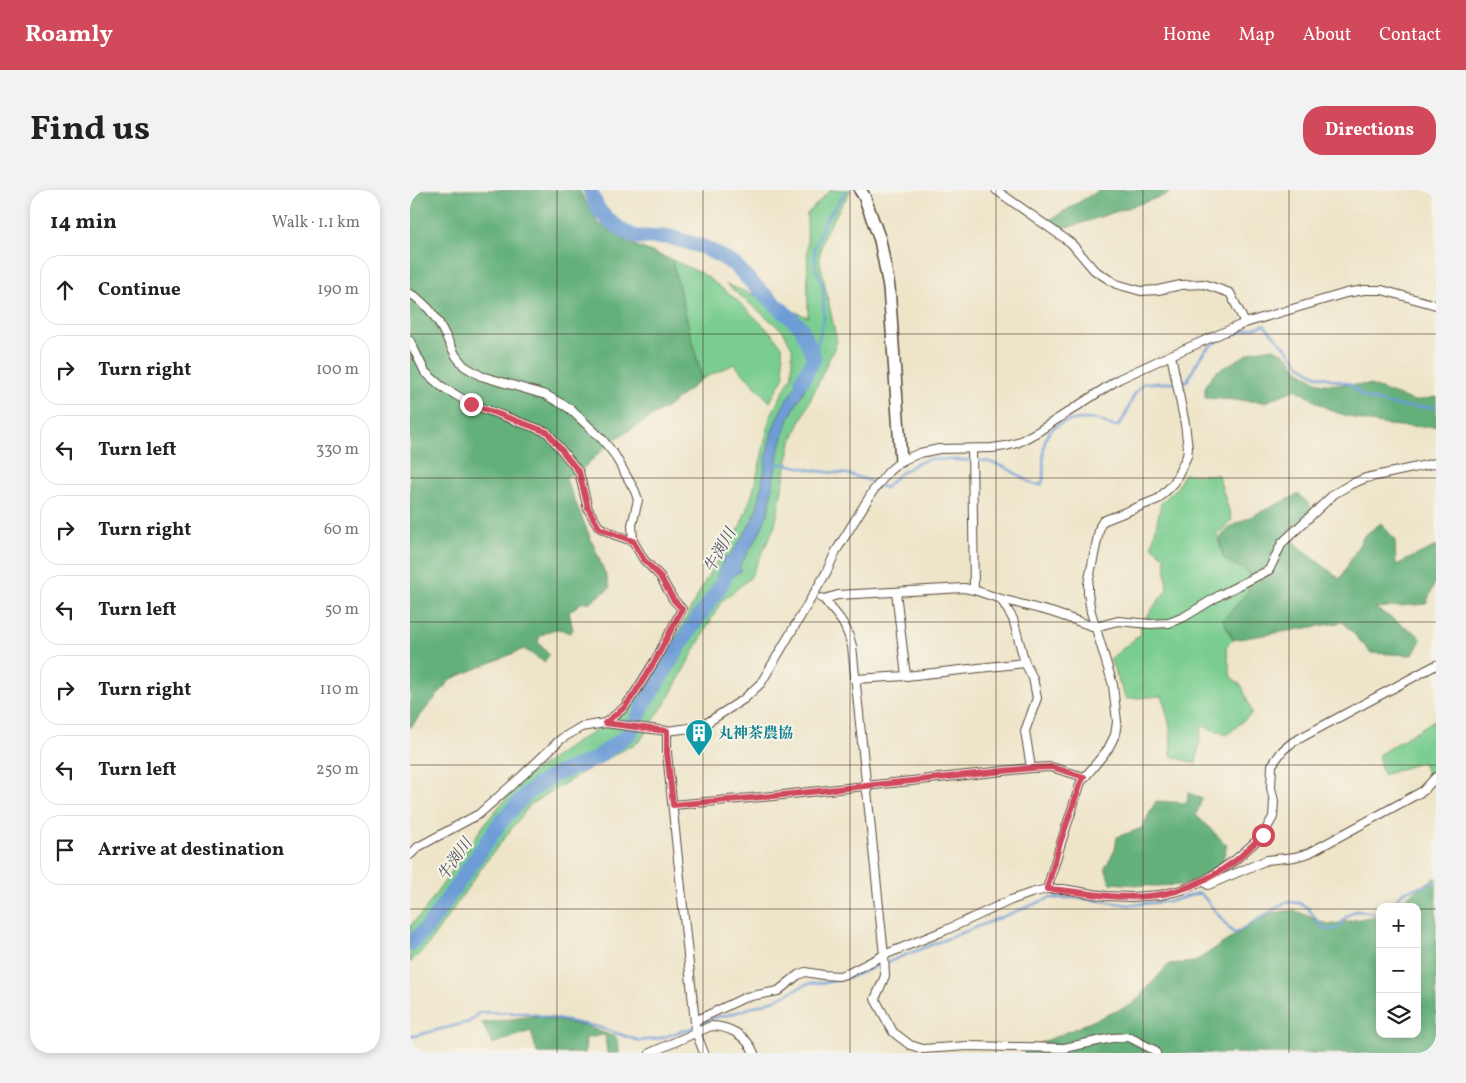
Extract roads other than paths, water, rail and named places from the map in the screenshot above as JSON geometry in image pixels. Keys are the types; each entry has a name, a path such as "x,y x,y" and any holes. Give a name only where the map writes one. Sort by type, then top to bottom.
{"street":[{"path":"860,190 880,240 889,287 901,461"},
{"path":"996,190 1071,243 1094,270 1116,284 1141,291 1158,290 1181,285 1204,284 1230,293 1245,323"},
{"path":"410,855 418,847 479,814 561,739 581,727 605,723 667,731 690,728 708,722 744,699 761,683 826,573 836,550 873,491 889,471 901,461 939,448 972,449 1006,446 1017,443 1039,431 1119,379 1171,355 1245,323 1346,292 1382,290 1436,305"},
{"path":"410,294 429,309 439,323 456,356 464,366 481,376 546,395 569,408 602,439 614,454 635,491 638,500 632,525 633,541 644,560 660,576 673,599 682,609 656,659 635,693 624,708 605,723"},
{"path":"410,341 426,372 441,386 471,404 547,432 579,472 588,508 599,528 633,541"},
{"path":"1047,889 1060,843 1081,782 1108,749 1115,735 1117,722 1113,685 1095,627 1088,593 1088,584 1100,526 1103,522 1158,500 1174,483 1187,456 1185,424 1171,355"},
{"path":"972,449 974,590"},
{"path":"812,596 824,599 838,595 964,588 1051,612 1095,627 1118,621 1150,624 1169,623 1184,617 1220,595 1269,570 1282,543 1334,494 1366,478 1436,463"},
{"path":"896,592 906,676"},
{"path":"824,599 840,618 849,634 852,646 884,955 885,976 875,999 893,1032 910,1044 923,1049 968,1046 1064,1048 1112,1038 1129,1037 1154,1050 1156,1053"},
{"path":"1001,599 1013,619 1025,663 1033,678 1037,698 1025,731 1031,768"},
{"path":"855,679 906,676 1025,663"},
{"path":"696,1021 746,997 778,990 804,972 839,976 848,973 884,955 1031,893 1047,889 1132,897 1160,895 1182,890 1204,881 1236,860 1263,835 1273,817 1272,765 1283,750 1293,742 1436,665"},
{"path":"667,731 667,753 696,1032 704,1053"},
{"path":"673,805 1031,768 1052,767 1084,777"},
{"path":"1204,881 1208,885 1267,860 1296,857 1309,853 1424,791 1436,777"},
{"path":"650,1053 711,1026 719,1026 731,1030 745,1039 752,1047 754,1053"}],"water":[{"path":"814,358 810,379 789,418 778,454 768,513 758,536 739,567 742,570 720,587 719,579 716,577 725,557 729,557 755,514 772,431 776,421"}],"waterway":[{"name":"牛渕川","path":"590,190 598,209 623,231 636,237 670,237 703,247 735,265 753,284 801,327 814,358 802,381"},
{"path":"814,358 824,318 823,287 816,269 814,249 825,221 846,190"},
{"path":"774,464 847,474 885,488 898,475 915,464 929,459 986,461 1005,467 1033,484 1041,485 1043,480 1045,441 1053,428 1059,424 1082,419 1090,419 1111,426 1118,426 1124,418 1135,393 1144,383 1187,381 1201,356 1208,348 1231,335 1264,325 1301,366 1315,375 1350,384 1364,397 1388,404 1407,407 1436,407"},
{"name":"牛渕川","path":"410,944 427,928 500,823 527,793 554,775 595,759 630,733 646,701 691,628 720,587 728,570"},
{"path":"1394,903 1405,891 1436,881"},
{"path":"410,1037 469,1022 480,1012 526,1013 598,1027 640,1041 665,1037 688,1030 716,1017 775,1000 807,984 830,982 850,977 1050,898 1080,898 1129,905 1172,901 1199,893 1234,934 1286,902 1299,903 1308,908 1320,925 1328,930 1338,928 1347,916 1355,911 1376,913"}],"place":[{"name":"丸神茶農協","path":"699,757"}]}
